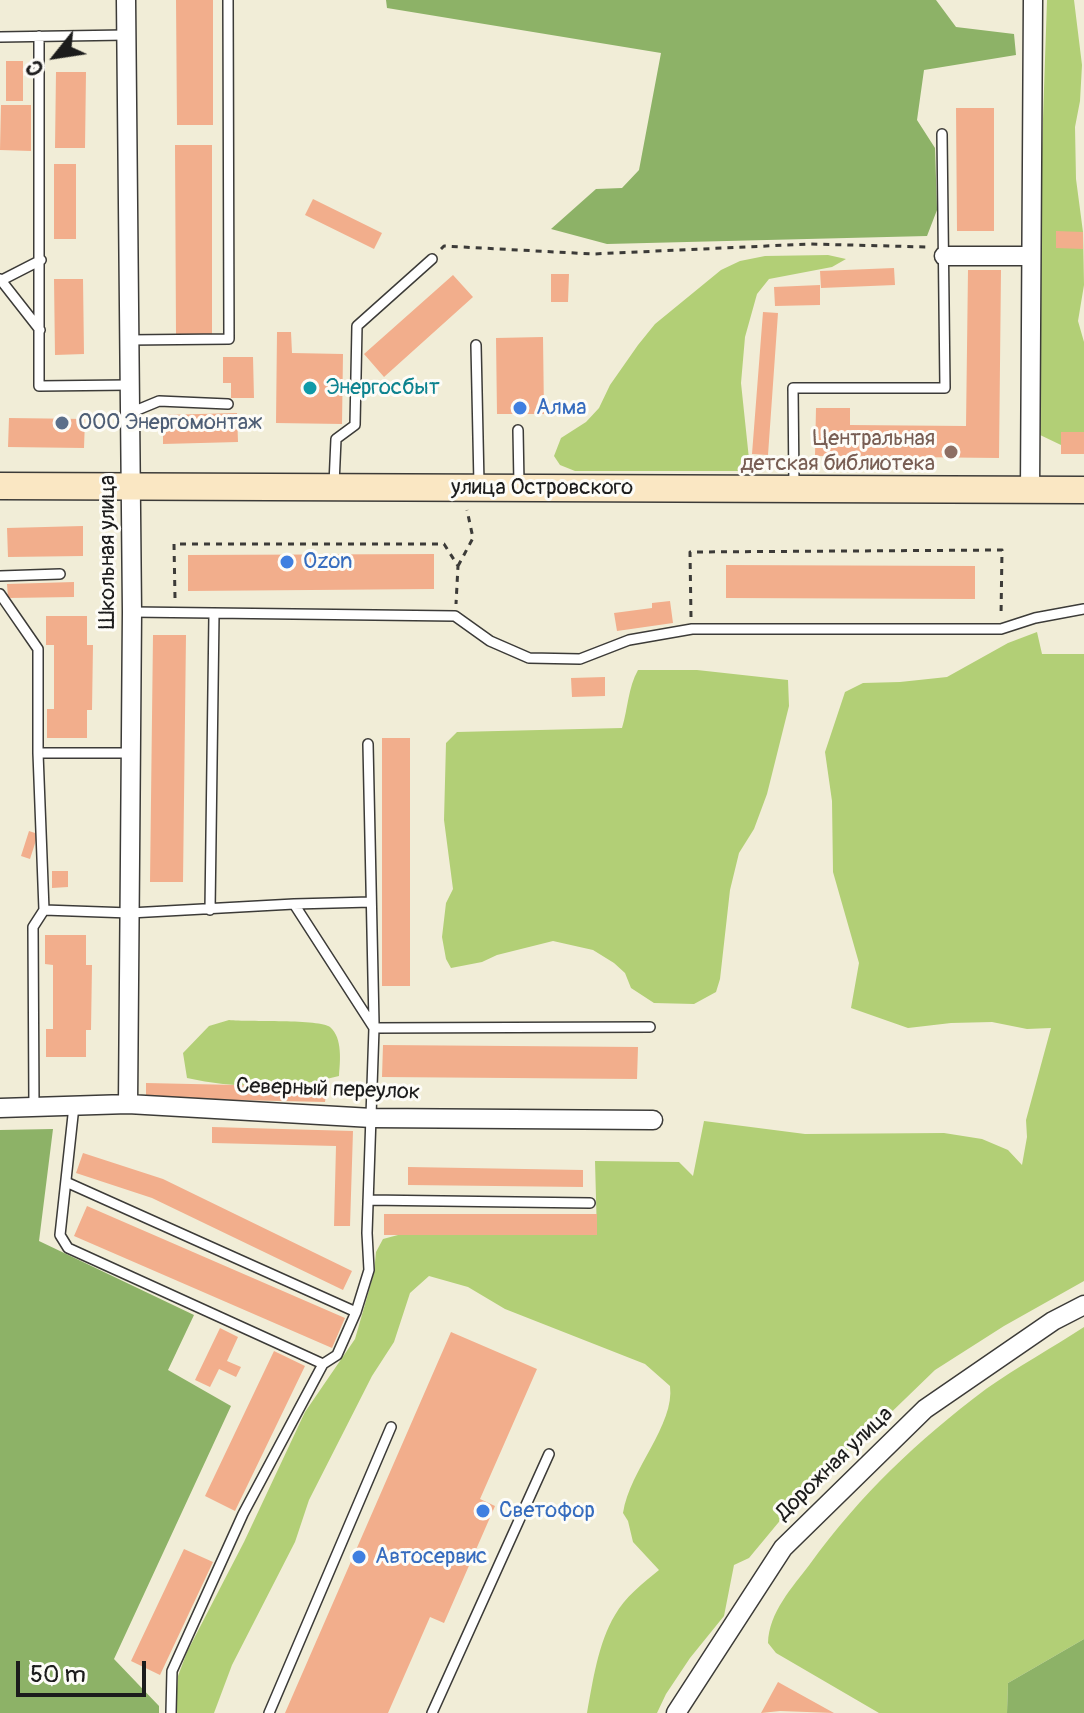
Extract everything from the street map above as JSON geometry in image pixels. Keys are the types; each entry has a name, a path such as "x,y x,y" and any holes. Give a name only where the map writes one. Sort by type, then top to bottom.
{"main road":[{"name":"улица Островского","path":"0,486 1084,490"}],"street":[{"name":"Школьная улица","path":"126,0 132,485 128,1104"},
{"path":"1030,491 1033,0"},
{"path":"944,252 1031,256"},
{"name":"Северный переулок","path":"0,1108 128,1104 372,1118 653,1120"},
{"name":"Дорожная улица","path":"676,1713 783,1548 925,1409 1053,1321 1084,1305"}],"lane":[{"path":"128,340 229,339 228,0"},
{"path":"0,37 126,35"},
{"path":"39,36 39,386 129,385"},
{"path":"794,489 793,388 945,388 942,134"},
{"path":"334,488 336,439 355,425 357,326 432,259"},
{"path":"40,330 1,279 41,260"},
{"path":"472,487 476,345"},
{"path":"130,413 159,401 228,404"},
{"path":"518,430 519,487"},
{"path":"0,576 60,574"},
{"path":"0,594 38,649 44,910 33,927 34,1107"},
{"path":"132,612 455,616 490,641 529,658 580,659 629,640 692,629 1001,629 1035,618 1084,609"},
{"path":"210,910 214,614"},
{"path":"171,1713 172,1671 243,1514 323,1364 337,1355 356,1312 369,1270 368,1200 374,1028 368,744"},
{"path":"38,753 131,753"},
{"path":"44,910 130,913 371,902"},
{"path":"294,904 374,1028"},
{"path":"374,1028 650,1027"},
{"path":"74,1106 60,1235 68,1248 323,1364"},
{"path":"66,1182 356,1312"},
{"path":"368,1200 590,1203"},
{"path":"269,1713 391,1427"},
{"path":"432,1713 549,1454"}],"path":[{"path":"432,259 444,246 593,254 810,244 944,252"},
{"path":"455,616 458,566 473,538 472,487"},
{"path":"176,612 174,544 444,544 458,566"},
{"path":"692,629 690,552 1002,550 1001,629"}],"green space":[{"path":"386,0 936,0 956,27 1014,34 1016,55 924,70 917,120 935,148 937,210 927,236 607,244 551,229 596,189 622,188 639,170 661,53 387,8"},
{"path":"1047,0 1074,0 1082,65 1075,127 1076,179 1083,232 1084,285 1078,321 1084,342 1084,432 1061,432 1061,445 1038,434 1040,208"},
{"path":"828,255 846,259 832,267 769,279 757,294 745,337 741,383 749,459 756,471 575,471 560,465 554,456 561,438 586,422 599,408 610,385 655,324 721,270 740,261 765,256"},
{"path":"1037,632 1042,654 1084,654 1084,1281 935,1370 875,1428 856,1441 805,1498 783,1517 749,1558 734,1565 724,1616 690,1658 657,1713 587,1713 597,1662 609,1626 629,1596 659,1570 633,1542 623,1513 634,1480 666,1416 670,1386 645,1364 505,1309 468,1287 429,1276 410,1293 394,1342 372,1376 309,1500 295,1542 232,1665 214,1713 175,1713 178,1676 187,1652 244,1542 305,1412 355,1339 374,1273 376,1252 383,1239 398,1235 597,1235 595,1161 679,1162 693,1176 704,1121 805,1134 944,1133 982,1139 1008,1150 1022,1165 1027,1137 1026,1120 1051,1028 1027,1029 992,1022 908,1028 851,1008 859,963 833,872 832,801 825,752 845,692 863,683 947,677 1008,643"},
{"path":"638,670 697,670 788,680 789,706 767,794 754,829 739,853 730,890 716,992 694,1004 654,1003 631,988 625,973 614,963 593,950 553,941 451,968 442,937 446,903 453,889 444,820 446,743 457,732 622,728"},
{"path":"229,1020 299,1022 330,1027 339,1044 339,1076 263,1086 187,1078 183,1053 209,1026"},
{"path":"53,1129 39,1241 194,1315 168,1370 231,1406 114,1659 159,1706 159,1713 0,1713 0,1130"},
{"path":"1084,1327 1084,1639 1008,1683 1007,1713 879,1713 776,1653 768,1643 772,1621 783,1601 849,1514 913,1449 986,1389"},
{"path":"1084,1639 1084,1713 1007,1713 1008,1683"}],"building":[{"path":"176,0 213,0 213,125 177,125"},
{"path":"6,61 23,61 23,101 6,101"},
{"path":"56,72 86,72 85,148 55,148"},
{"path":"1,105 31,105 31,151 0,150"},
{"path":"956,108 994,108 994,231 957,231"},
{"path":"175,145 212,145 212,334 176,334"},
{"path":"54,164 76,164 76,239 54,239"},
{"path":"313,199 382,233 374,249 305,215"},
{"path":"1056,231 1083,232 1083,249 1056,248"},
{"path":"894,268 895,285 821,288 820,271"},
{"path":"968,270 1001,270 999,458 815,456 816,408 850,408 850,425 966,426"},
{"path":"551,274 569,274 568,302 551,302"},
{"path":"453,275 473,297 384,377 364,354"},
{"path":"54,279 83,279 84,354 55,355"},
{"path":"820,285 820,305 775,306 774,287"},
{"path":"763,312 778,313 768,455 752,454"},
{"name":"Энергосбыт","path":"277,332 291,332 292,353 343,354 342,424 276,423"},
{"path":"543,337 544,414 497,414 496,338"},
{"path":"223,357 253,357 254,398 231,398 231,383 223,383"},
{"path":"237,413 238,442 163,444 163,415"},
{"path":"9,418 85,419 84,448 8,447"},
{"path":"1061,432 1084,432 1084,454 1061,454"},
{"path":"83,526 83,556 8,557 7,528"},
{"path":"434,554 434,589 188,591 188,555"},
{"path":"726,565 975,566 975,599 726,598"},
{"path":"74,582 74,597 8,598 7,584"},
{"path":"670,601 673,623 617,631 614,613 652,608 652,603"},
{"path":"46,616 87,616 87,645 93,645 92,710 87,710 87,738 47,738 47,709 54,709 54,645 46,645"},
{"path":"153,635 186,635 183,882 150,882"},
{"path":"605,677 605,696 572,697 571,678"},
{"path":"382,738 410,738 410,986 382,986"},
{"path":"29,831 38,834 30,859 21,856"},
{"path":"52,871 68,871 68,887 52,888"},
{"path":"45,935 86,935 86,965 92,965 91,1030 86,1030 86,1057 46,1057 46,1029 53,1029 53,965 45,964"},
{"path":"383,1045 638,1047 637,1079 382,1077"},
{"path":"146,1083 327,1087 325,1102 146,1098"},
{"path":"212,1127 353,1131 350,1226 334,1226 336,1146 212,1143"},
{"path":"83,1153 163,1179 352,1271 343,1290 152,1198 76,1173"},
{"path":"408,1167 583,1170 583,1187 408,1185"},
{"path":"87,1206 345,1318 332,1348 74,1236"},
{"path":"384,1214 597,1214 597,1235 384,1235"},
{"path":"220,1328 238,1337 227,1361 241,1367 236,1377 219,1369 210,1387 195,1380"},
{"path":"451,1332 537,1369 480,1499 495,1506 444,1623 430,1617 388,1713 285,1713"},
{"path":"274,1351 305,1366 235,1511 205,1496"},
{"path":"184,1549 213,1562 160,1675 131,1661"},
{"path":"778,1682 834,1713 761,1713"}],"place":[{"name":"Энергосбыт","path":"310,388"},
{"name":"Алма","path":"520,408"},
{"name":"ООО Энергомонтаж","path":"62,423"},
{"name":"Центральная детская библиотека","path":"951,452"},
{"name":"Ozon","path":"287,562"},
{"name":"Светофор","path":"483,1511"},
{"name":"Автосервис","path":"359,1557"}]}
